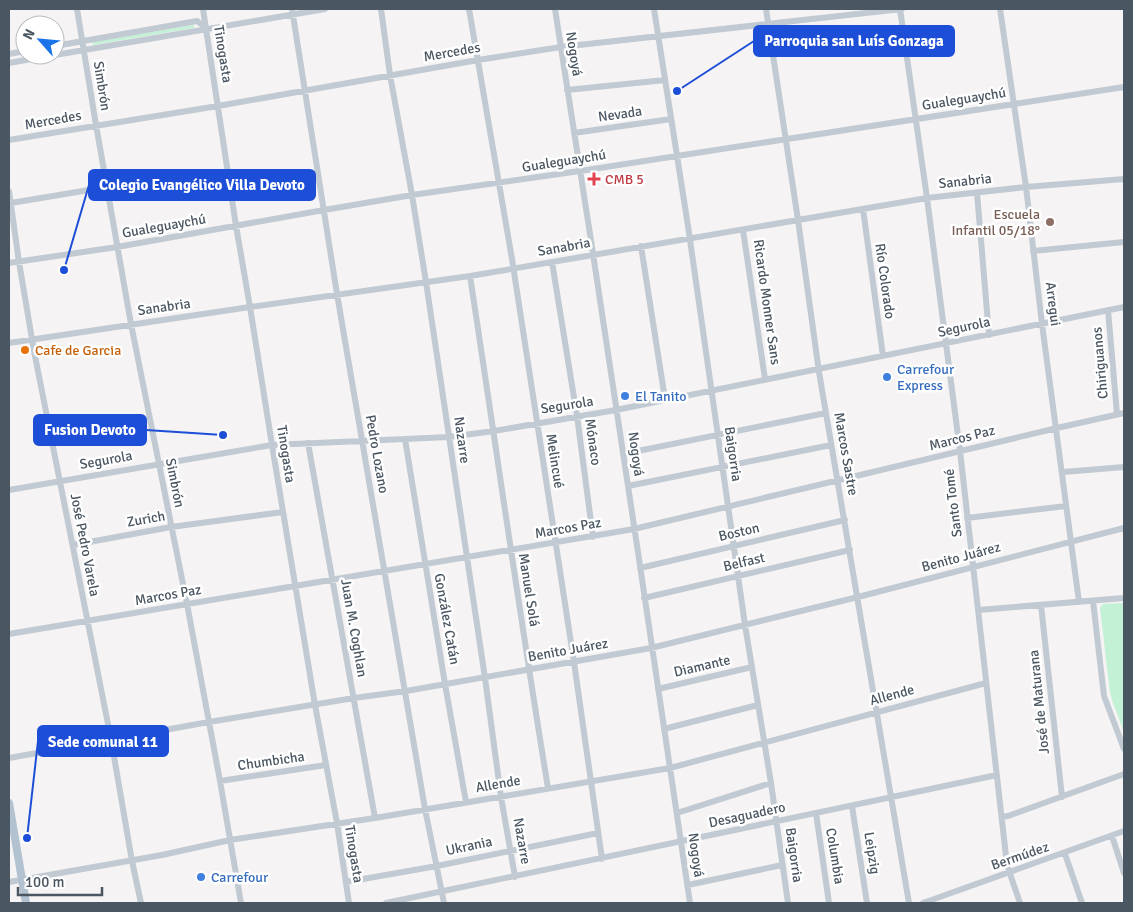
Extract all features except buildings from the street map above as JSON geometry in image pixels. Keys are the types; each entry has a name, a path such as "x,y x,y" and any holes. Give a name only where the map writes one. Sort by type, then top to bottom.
{"main road":[{"path":"9,803 26,903"}],"street":[{"name":"Simbrón","path":"77,9 131,324 187,604 241,903"},
{"name":"Tinogasta","path":"204,9 236,226 282,512 337,823 349,903"},
{"path":"65,53 292,12 325,9"},
{"name":"Nazarre","path":"381,9 390,75 426,282 501,797 515,877"},
{"name":"Melincué","path":"469,9 513,268 574,662 602,859"},
{"name":"Nogoyá","path":"555,9 690,903"},
{"name":"Baigorria","path":"654,9 690,238 745,625 771,783 788,903"},
{"name":"Marcos Sastre","path":"766,9 798,220 818,369 909,903"},
{"name":"Mercedes","path":"9,140 561,47 901,9"},
{"name":"Santo Tomé","path":"901,9 960,451 1007,865 1020,903"},
{"name":"Arregui","path":"1000,9 1026,187 1079,602"},
{"name":"Pedro Lozano","path":"292,12 362,441 444,903"},
{"path":"65,45 197,21 206,28"},
{"path":"567,90 665,80"},
{"name":"Gualeguaychú","path":"9,263 117,247 412,195 499,184 1124,87"},
{"name":"Nevada","path":"574,134 671,119"},
{"name":"Sanabria","path":"9,342 470,276 927,198 1124,179"},
{"path":"11,203 107,187"},
{"name":"José Pedro Varela","path":"9,191 32,339 111,739 141,903"},
{"path":"976,193 989,335"},
{"name":"Río Colorado","path":"863,209 883,356"},
{"name":"Ricardo Monner Sans","path":"743,230 765,379"},
{"path":"1033,250 1124,242"},
{"path":"641,246 665,400"},
{"name":"Mónaco","path":"552,262 578,416 594,537"},
{"name":"Manuel Solá","path":"470,276 510,551 548,788"},
{"name":"Segurola","path":"9,490 272,444 449,437 494,431 616,410 1124,307"},
{"name":"Chiriguanos","path":"1108,310 1117,414"},
{"path":"623,454 826,413"},
{"name":"Marcos Paz","path":"9,634 594,537 728,508 1124,413"},
{"name":"González Catán","path":"405,439 466,802"},
{"name":"Juan M. Coghlan","path":"308,443 375,818"},
{"path":"628,486 831,445"},
{"path":"1062,472 1124,467"},
{"path":"967,518 1066,506"},
{"name":"Zurich","path":"73,545 171,527 282,512"},
{"name":"Boston","path":"640,568 845,520"},
{"name":"Benito Juárez","path":"9,758 209,722 485,678 652,648 1124,528"},
{"name":"Belfast","path":"644,598 850,550"},
{"path":"978,610 1124,598"},
{"path":"1093,601 1104,696 1124,749"},
{"name":"José de Maturana","path":"1040,605 1062,797"},
{"name":"Diamante","path":"658,690 752,667"},
{"name":"Allende","path":"9,882 132,861 230,840 375,818 670,768 986,683"},
{"path":"664,729 758,705"},
{"name":"Chumbicha","path":"220,781 326,765"},
{"path":"1002,817 1124,774"},
{"name":"Desaguadero","path":"386,903 997,775"},
{"path":"677,813 771,783"},
{"name":"Leipzig","path":"852,806 867,903"},
{"name":"Columbia","path":"816,813 829,903"},
{"name":"Bermúdez","path":"923,903 1124,832"},
{"name":"Ukrania","path":"346,882 437,866 598,833"},
{"path":"1112,836 1124,873"},
{"path":"1064,854 1082,903"},
{"path":"688,885 782,865"}],"green space":[{"path":"193,25 195,27 193,28 92,44 94,42"},
{"path":"1124,603 1124,732 1110,693 1100,608 1103,604"}],"place":[{"name":"Parroquia san Luís Gonzaga","path":"677,91"},
{"name":"CMB 5","path":"594,179"},
{"name":"Escuela Infantil 05/18°","path":"1050,222"},
{"name":"Colegio Evangélico Villa Devoto","path":"64,270"},
{"name":"Cafe de Garcia","path":"25,350"},
{"name":"Carrefour Express","path":"887,377"},
{"name":"El Tanito","path":"625,396"},
{"name":"Fusion Devoto","path":"223,435"},
{"name":"Sede comunal 11","path":"27,838"},
{"name":"Carrefour","path":"201,877"}]}
